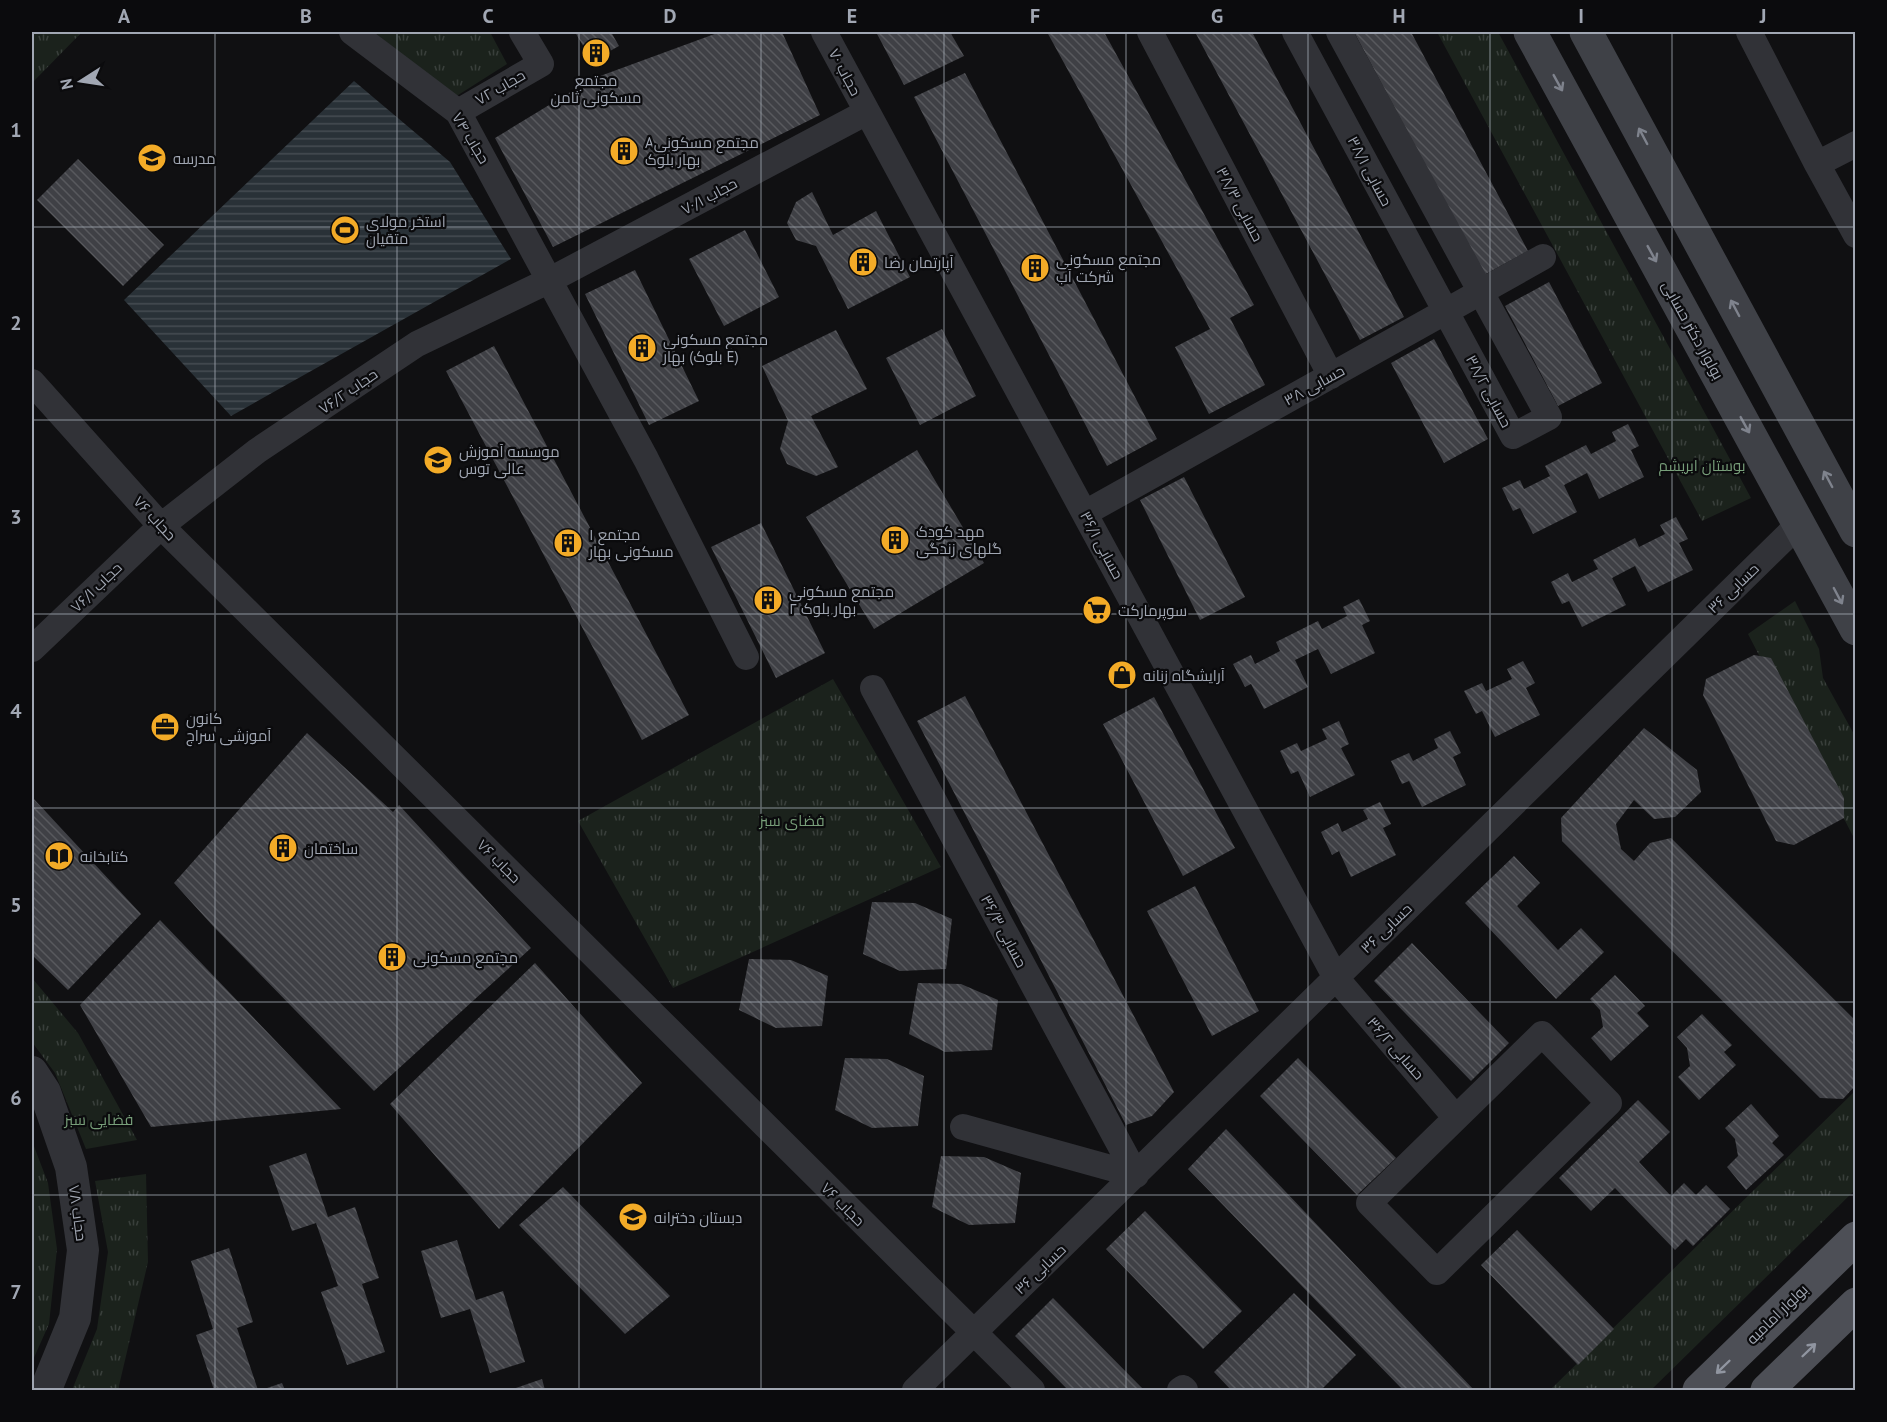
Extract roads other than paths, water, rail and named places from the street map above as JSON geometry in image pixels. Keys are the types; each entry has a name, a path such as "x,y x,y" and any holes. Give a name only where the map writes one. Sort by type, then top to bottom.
{"main road":[{"name":"بولوار دکتر حسابی","path":"1530,32 1856,629"},
{"path":"1586,32 1856,531"},
{"name":"بولوار امامیه","path":"1699,1390 1856,1238"},
{"path":"1767,1390 1856,1304"}],"street":[{"name":"حجاب ۷۴","path":"352,32 458,112 646,459 746,657"},
{"name":"حجاب ۷۲","path":"458,112 541,64 522,32"},
{"name":"حجاب ۷۰","path":"824,32 867,112"},
{"name":"حسابی ۳۸/۳","path":"1150,32 1331,376"},
{"name":"حسابی ۳۸/۱","path":"1295,32 1446,311"},
{"path":"1339,32 1481,291"},
{"path":"1749,32 1856,235"},
{"name":"حجاب ۷۰/۱","path":"550,280 867,112"},
{"name":"حسابی ۳۶/۱","path":"867,112 1336,978"},
{"path":"1817,164 1856,144"},
{"name":"حسابی ۳۸","path":"1085,513 1543,257"},
{"name":"حجاب ۷۶/۲","path":"161,525 257,451 417,344 550,280"},
{"name":"حسابی ۳۸/۲","path":"1446,311 1513,436 1549,417 1481,291"},
{"name":"حجاب ۷۶","path":"32,382 161,525 1032,1390"},
{"name":"حسابی ۳۶","path":"915,1390 1799,524"},
{"name":"حجاب ۷۶/۱","path":"32,649 161,525"},
{"name":"حسابی ۳۶/۳","path":"873,688 1136,1175"},
{"name":"حسابی ۳۶/۲","path":"1336,978 1456,1118"},
{"path":"1542,1034 1610,1102 1437,1272 1369,1203 1456,1118 1542,1034"},
{"name":"حجاب ۷۸","path":"32,1072 45,1092 71,1167 83,1250 75,1318 48,1384 43,1390"},
{"path":"963,1127 1136,1175"},
{"path":"1180,1390 1183,1388 1185,1390"}],"place":[{"name":"مجتمع مسکونی ثامن","path":"596,53"},
{"name":"Aمجتمع مسکونی بهار بلوک","path":"624,151"},
{"name":"مدرسه","path":"152,158"},
{"name":"استخر مولای متقیان","path":"345,230"},
{"name":"آپارتمان رضا","path":"863,262"},
{"name":"مجتمع مسکونی شرکت آب","path":"1035,268"},
{"name":"مجتمع مسکونی بهار (بلوک E)","path":"642,348"},
{"name":"موسسه آموزش عالی توس","path":"438,460"},
{"name":"مهد کودک گلهای زندگی","path":"895,540"},
{"name":"۱ مجتمع مسکونی بهار","path":"568,543"},
{"name":"مجتمع مسکونی بهار بلوک ۲","path":"768,600"},
{"name":"سوپرمارکت","path":"1097,610"},
{"name":"آرایشگاه زنانه","path":"1122,675"},
{"name":"کانون آموزشی سراج","path":"165,727"},
{"name":"ساختمان","path":"283,848"},
{"name":"کتابخانه","path":"59,856"},
{"name":"مجتمع مسکونی","path":"392,957"},
{"name":"دبستان دخترانه","path":"633,1217"}],"park label":[{"name":"بوستان ابریشم","path":"1702,465"},
{"name":"فضای سبز","path":"792,820"},
{"name":"فضایی سبز","path":"99,1119"}]}
